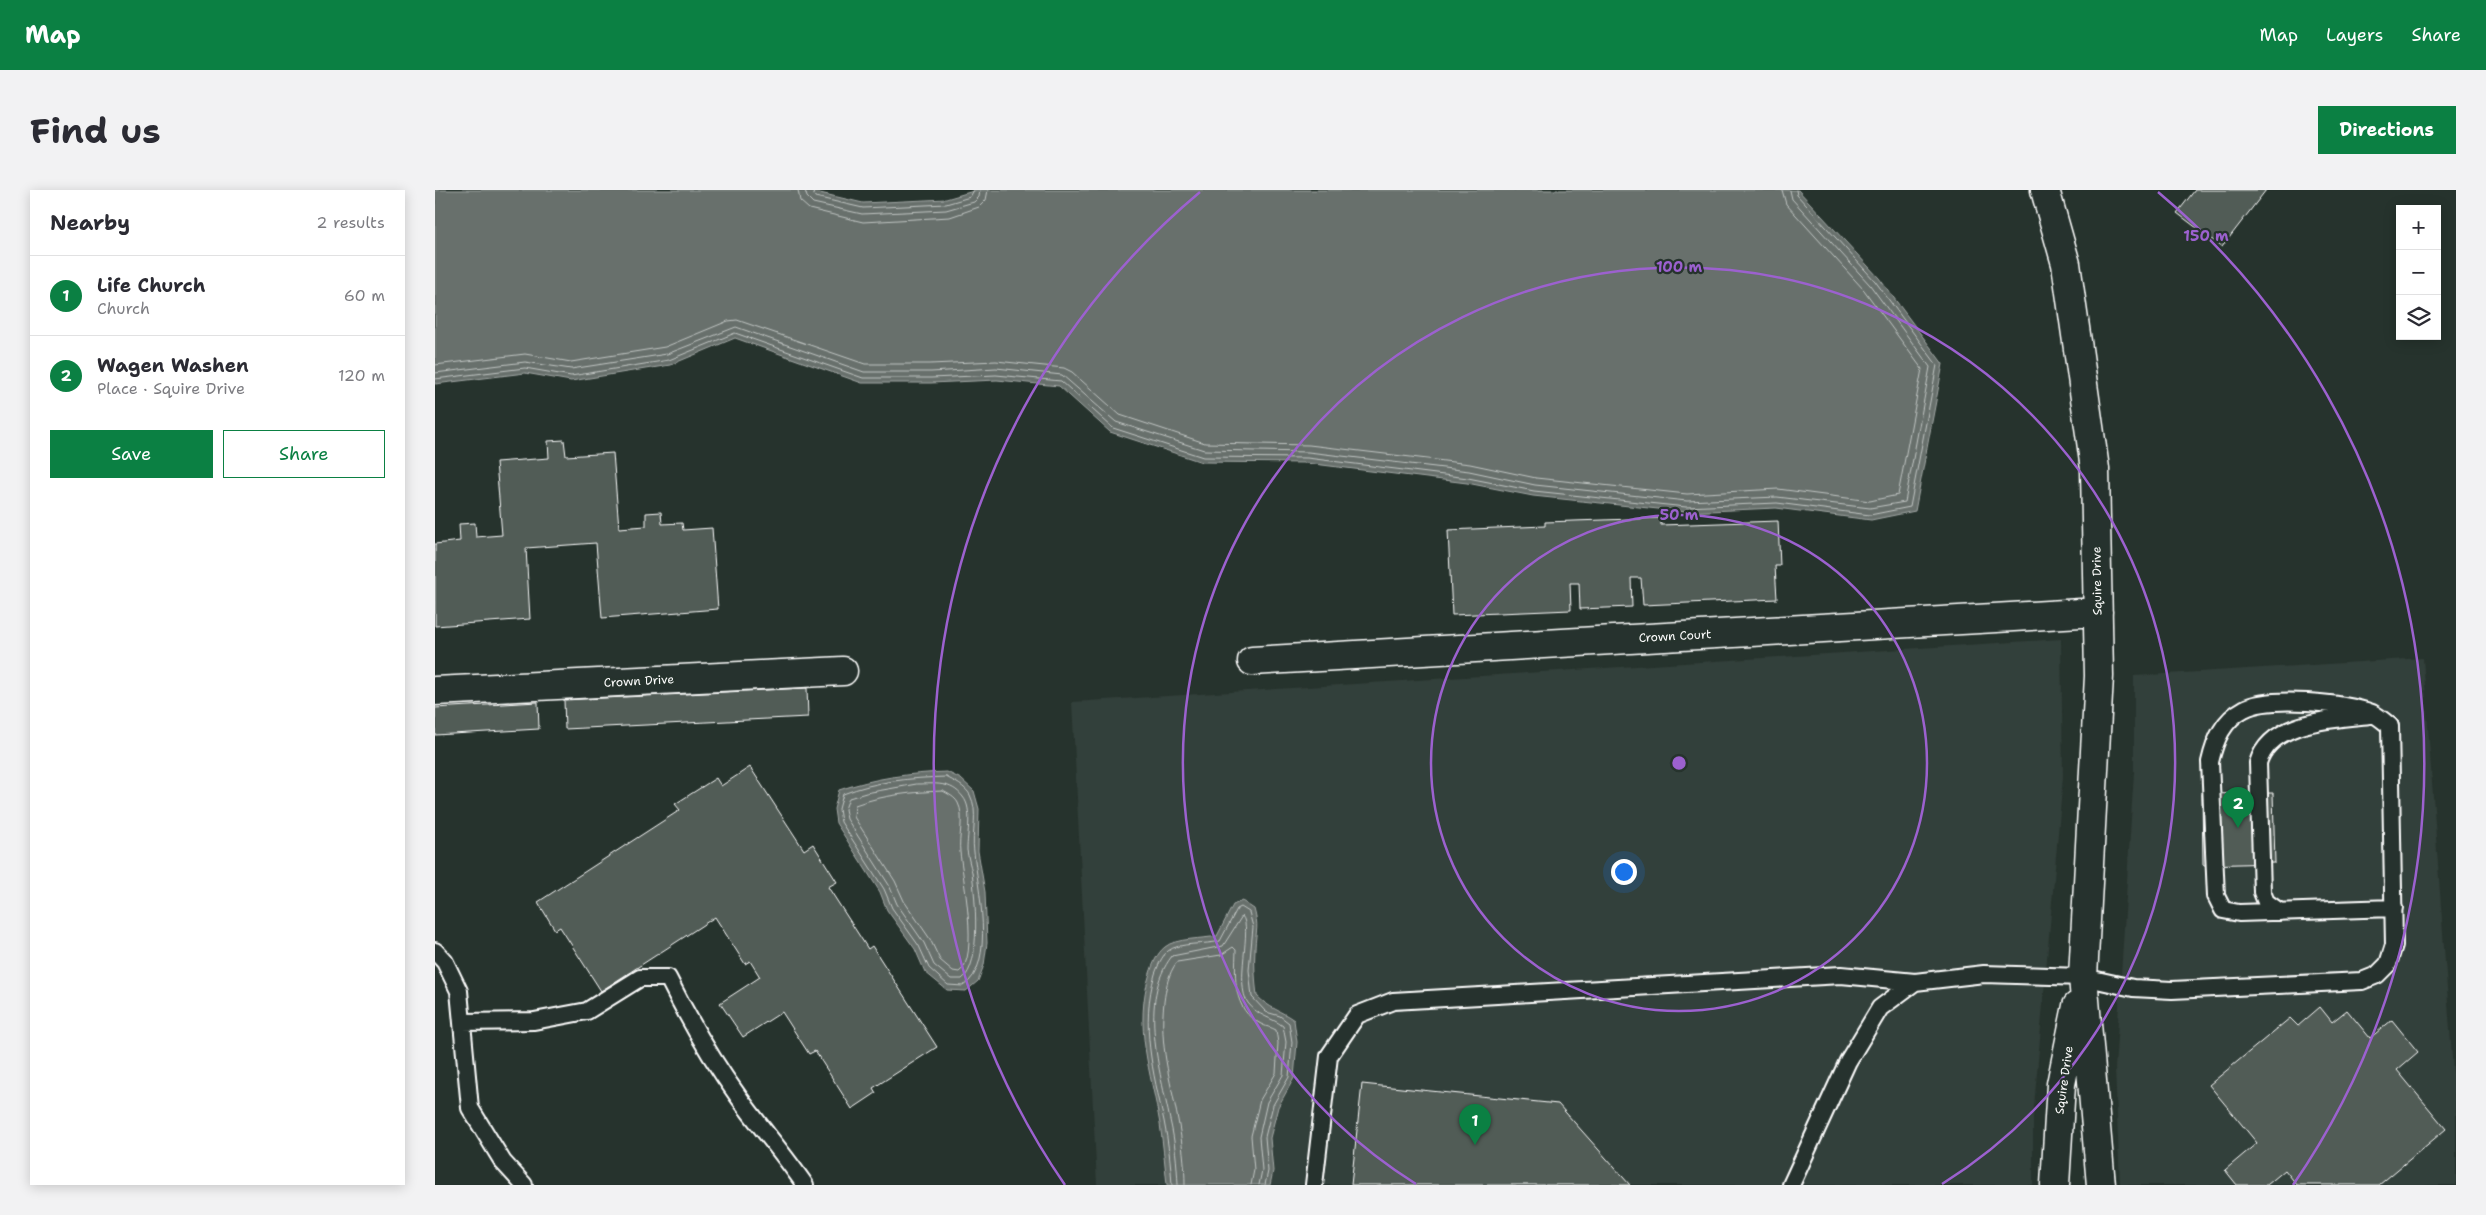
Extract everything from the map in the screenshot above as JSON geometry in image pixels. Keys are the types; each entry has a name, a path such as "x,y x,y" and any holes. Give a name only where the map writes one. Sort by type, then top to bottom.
{"street":[{"name":"Squire Drive","path":"2045,190 2066,264 2095,469 2099,676 2083,977 2101,1185"},
{"name":"Crown Court","path":"1252,661 2098,612"},
{"name":"Crown Drive","path":"435,691 843,671"},
{"name":"Squire Drive","path":"2055,1185 2061,1084 2083,977"}],"lane":[{"path":"1314,1185 1329,1056 1357,1015 1393,1001 1841,976 1915,982 1984,974 2083,977 2133,988 2173,990 2362,981 2377,975 2388,964 2394,945 2391,726 2373,714 2341,705 2269,702 2244,709 2225,724 2215,740 2210,762 2216,896 2223,910 2239,913 2393,908"},
{"path":"2280,912 2265,902 2262,892 2258,762 2262,750 2269,742 2298,726 2373,714"},
{"path":"435,951 445,962 459,991 470,1108 503,1162 524,1185"},
{"path":"462,1022 534,1021 587,1011 640,978 669,978 693,1028 739,1097 786,1157 805,1185"},
{"path":"1791,1185 1848,1061 1875,1015 1880,1008 1915,982"}],"shaded area":[{"path":"2061,639 2063,777 2033,1118 2033,1185 1097,1185 1072,702"},
{"path":"2423,658 2456,1112 2456,1185 2120,1185 2115,1068 2134,772 2134,676"}],"water":[{"path":"435,190 807,190 863,203 946,199 977,190 1798,190 1879,278 1943,364 1915,511 1871,520 1776,508 1687,512 1533,496 1467,483 1306,463 1202,462 1110,432 1059,386 997,380 931,383 862,383 735,338 670,365 571,381 525,373 435,384"},
{"path":"947,772 961,779 974,791 979,809 978,851 985,892 987,943 984,965 978,981 966,991 947,990 925,972 915,949 887,910 880,892 836,823 834,809 839,790 893,777"},
{"path":"1242,901 1254,909 1256,920 1255,978 1257,996 1266,1004 1294,1020 1297,1042 1294,1078 1278,1107 1270,1138 1273,1171 1270,1185 1167,1185 1160,1124 1148,1067 1143,1031 1145,993 1150,973 1162,949 1170,944 1182,940 1217,936 1233,905"}],"building":[{"path":"2195,190 2266,190 2222,247 2177,213"},
{"path":"564,440 566,456 613,453 619,528 646,526 646,513 661,512 662,524 682,523 683,530 712,528 718,609 602,618 596,543 526,548 530,619 435,626 435,544 460,541 459,524 475,523 476,537 502,535 496,462 549,458 548,441"},
{"path":"1661,518 1661,525 1778,521 1780,566 1775,566 1777,599 1643,605 1641,578 1631,578 1632,607 1580,609 1579,583 1570,583 1571,610 1452,615 1448,530 1545,526 1545,522"},
{"path":"807,688 808,717 565,729 564,700"},
{"path":"538,702 539,729 435,735 435,708"},
{"path":"750,767 804,850 813,844 837,882 828,887 868,949 872,946 937,1047 873,1088 876,1093 852,1109 815,1051 809,1054 782,1012 743,1037 720,1003 760,977 750,961 745,964 715,917 601,991 560,927 555,930 538,902 680,810 675,804 716,778 721,786"},
{"path":"2273,793 2275,863 2203,865 2202,794"},
{"path":"2320,1007 2332,1022 2347,1010 2370,1038 2392,1020 2418,1052 2397,1070 2446,1129 2379,1185 2297,1185 2285,1170 2267,1185 2237,1185 2225,1170 2257,1143 2209,1085 2290,1018 2298,1026"},
{"path":"1362,1084 1558,1104 1630,1185 1351,1185"}],"place":[{"name":"Wagen Washen","path":"2238,828"},
{"name":"Life Church","path":"1475,1145"}]}
